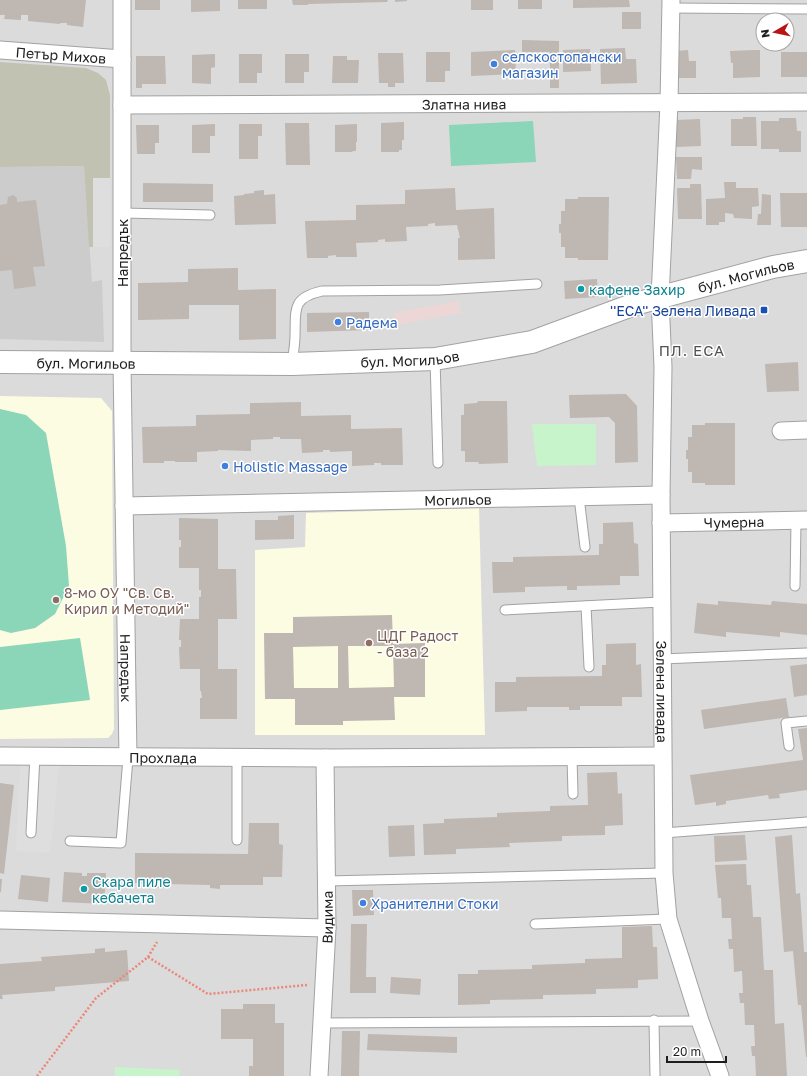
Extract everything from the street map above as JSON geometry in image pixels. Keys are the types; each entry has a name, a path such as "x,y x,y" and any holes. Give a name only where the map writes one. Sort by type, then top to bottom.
{"street":[{"name":"Напредък","path":"122,0 122,363 128,758"},
{"name":"Зелена ливада","path":"671,4 669,104 660,298 663,368 661,523 664,873 668,919 700,1021 720,1076"},
{"name":"Петър Михов","path":"0,50 122,59"},
{"name":"Златна нива","path":"122,105 669,104 807,102"},
{"name":"бул. Могильов","path":"0,362 292,364 436,359 532,342 635,304 773,266 807,261"},
{"path":"781,431 807,430"},
{"name":"Могильов","path":"124,506 661,495"},
{"name":"Чумерна","path":"661,523 802,521"},
{"name":"Прохлада","path":"0,756 128,758 325,758 662,756"},
{"name":"Видима","path":"319,1076 327,928 325,758"},
{"path":"0,920 327,928"}],"lane":[{"path":"671,4 807,9"},
{"path":"122,213 210,215"},
{"path":"292,364 295,337 295,314 299,302 308,294 322,291 440,290 537,284"},
{"path":"436,359 438,463"},
{"path":"579,497 585,547"},
{"path":"796,586 802,521"},
{"path":"505,610 662,602"},
{"path":"586,606 589,667"},
{"path":"662,659 807,653"},
{"path":"788,746 786,724 807,722"},
{"path":"31,833 35,756"},
{"path":"572,757 573,794"},
{"path":"70,841 121,843 128,758"},
{"path":"237,758 237,840"},
{"path":"664,833 807,822"},
{"path":"327,881 664,873"},
{"path":"536,924 668,919"},
{"path":"322,1023 654,1020 700,1021"},
{"path":"654,1020 655,1076"}],"path":[{"path":"37,1076 96,998 148,958 168,925"},
{"path":"148,958 208,994 324,983"}],"shaded area":[{"path":"0,0 807,0 807,1076 0,1076"},
{"path":"0,62 86,68 98,73 106,80 110,95 110,247 89,247 84,166 0,167"},
{"path":"84,166 92,282 102,280 104,342 0,339 0,167"},
{"path":"93,178 110,178 110,247 93,247"},
{"path":"458,301 461,313 397,325 394,313"},
{"name":"8-мо ОУ \"Св. Св. Кирил и Методий\"","path":"0,396 101,398 112,411 114,729 108,738 0,739"},
{"name":"ЦДГ Радост - база 2","path":"479,508 485,735 255,735 255,550 305,547 306,513"},
{"path":"59,765 50,853 16,851 20,766"}],"green space":[{"path":"533,121 536,162 451,166 449,125"},
{"path":"0,409 26,415 46,433 66,546 69,586 55,614 35,628 11,633 0,630"},
{"path":"532,424 596,424 596,465 537,466"},
{"path":"80,638 90,700 0,710 0,647"},
{"path":"115,1067 180,1070 179,1076 115,1076"}],"building":[{"path":"0,0 86,0 83,27 67,25 67,23 60,24 28,21 28,15 21,15 21,20 4,19 5,15 0,15"},
{"path":"135,0 160,0 160,10 135,10"},
{"path":"191,0 220,0 220,11 191,12"},
{"path":"238,0 267,0 267,9 238,9"},
{"path":"292,0 388,0 387,2 293,5"},
{"path":"395,0 407,0 407,1 395,2"},
{"path":"471,0 493,0 493,10 471,10"},
{"path":"518,0 542,0 542,9 518,9"},
{"path":"573,0 629,0 630,7 573,8"},
{"path":"622,12 641,12 641,29 622,29"},
{"path":"522,40 559,41 559,88 550,88 550,52 522,52"},
{"path":"625,48 626,59 636,59 637,83 601,84 600,49"},
{"path":"590,49 591,71 563,72 563,50"},
{"path":"515,50 516,74 471,76 471,52"},
{"path":"688,50 689,61 696,61 696,78 675,78 675,51"},
{"path":"755,50 755,52 760,52 760,77 733,78 733,63 731,63 730,51"},
{"path":"426,52 450,52 450,71 445,71 445,82 426,82"},
{"path":"781,52 807,52 807,77 781,77"},
{"path":"378,53 403,53 404,83 395,83 395,87 388,87 388,83 379,83"},
{"path":"215,54 215,67 211,68 211,84 192,83 192,55"},
{"path":"239,54 262,54 262,73 257,73 257,83 239,83"},
{"path":"285,54 309,54 309,72 304,72 304,83 285,83"},
{"path":"136,56 165,56 166,84 142,84 142,88 136,88"},
{"path":"333,56 347,56 347,60 359,60 358,83 332,83"},
{"path":"743,117 756,117 757,146 731,146 731,119 743,119"},
{"path":"779,118 796,118 797,131 801,131 801,152 779,152 779,149 761,149 761,121 779,121"},
{"path":"700,119 701,146 676,147 676,120"},
{"path":"404,122 404,140 402,140 402,150 399,150 399,152 381,152 381,123"},
{"path":"285,123 309,123 310,165 286,165"},
{"path":"215,124 215,136 210,136 210,153 192,153 192,125"},
{"path":"239,124 262,124 262,136 258,136 258,159 239,159"},
{"path":"357,124 356,151 335,152 335,125"},
{"path":"136,125 159,125 159,143 155,143 155,154 137,154"},
{"path":"676,157 702,157 702,170 692,169 691,179 677,179"},
{"path":"724,182 736,182 736,188 758,188 759,206 752,207 752,219 734,218 733,214 725,213 725,222 719,222 719,225 706,225 706,199 725,198"},
{"path":"143,183 213,184 213,202 143,202"},
{"path":"690,184 701,184 702,219 678,219 677,188 690,188"},
{"path":"455,188 456,210 494,208 495,259 458,260 458,238 460,238 457,225 435,226 435,223 428,224 428,226 406,227 407,241 385,242 385,239 378,240 378,242 356,243 357,257 336,257 336,255 328,256 328,258 307,258 305,221 356,220 356,205 405,204 405,190"},
{"path":"264,190 264,195 275,194 276,224 235,225 234,196"},
{"path":"780,193 807,193 807,227 781,227"},
{"path":"762,194 771,195 771,225 757,225 758,214 761,214"},
{"path":"13,195 17,198 17,202 36,200 45,266 33,267 36,286 14,289 12,270 0,271 0,205 7,204 8,197"},
{"path":"578,197 609,197 608,260 578,260 578,258 565,258 565,247 561,247 561,233 559,233 561,211 565,211 565,199 578,199"},
{"path":"238,268 238,290 276,289 276,339 239,340 239,305 189,305 189,319 138,320 138,283 188,282 188,269"},
{"name":"кафене Захир","path":"597,279 598,297 565,299 564,281"},
{"name":"Радема","path":"369,312 369,330 307,332 307,313"},
{"path":"798,362 799,391 767,392 765,364"},
{"path":"626,394 637,406 638,462 615,463 615,423 609,417 570,418 569,395"},
{"path":"478,401 507,401 508,463 479,464 478,462 465,462 465,451 461,451 461,415 464,415 464,404 477,403"},
{"path":"301,402 301,416 351,415 351,429 402,428 403,465 381,465 381,463 374,463 374,465 352,466 352,451 330,452 330,450 323,450 323,452 302,453 301,439 280,439 280,437 273,437 273,439 251,440 251,451 218,450 197,452 197,462 164,461 164,463 143,463 142,427 196,426 196,415 250,414 250,403"},
{"path":"705,423 735,423 735,485 705,485 705,483 692,483 692,472 688,472 688,459 686,459 688,437 692,437 692,425 705,425"},
{"path":"294,515 294,539 255,540 255,520 278,520 278,516"},
{"path":"179,518 218,519 218,569 236,569 237,619 218,619 218,669 237,669 237,719 200,719 200,698 202,698 200,691 200,669 180,669 180,619 199,619 199,597 201,597 201,590 199,590 199,568 179,568 179,547 181,547 181,540 179,540"},
{"path":"633,522 634,543 638,544 639,576 620,576 620,585 577,586 577,590 567,590 567,586 525,587 525,592 493,593 492,562 513,562 513,557 599,555 599,544 603,544 603,523"},
{"path":"718,601 771,605 772,601 807,604 807,635 780,632 780,637 726,632 726,637 694,633 697,603 718,605"},
{"path":"392,615 393,644 425,643 425,697 394,697 395,720 343,721 343,725 295,725 295,699 265,699 264,633 293,633 293,617","holes":["338,646 338,688 294,688 293,647","348,646 393,646 394,687 349,688"]},
{"path":"636,643 636,665 641,664 642,697 622,697 622,706 580,706 580,710 569,710 569,707 527,707 527,711 495,712 495,682 516,682 516,677 602,676 602,665 606,665 606,644"},
{"path":"807,664 807,695 794,697 790,666"},
{"path":"786,698 789,717 704,729 701,710"},
{"path":"807,728 807,790 779,794 780,798 769,799 768,795 726,801 726,804 716,806 716,802 695,805 690,775 803,760 798,729"},
{"path":"617,772 618,794 622,793 623,825 605,826 605,835 562,836 562,841 509,843 510,847 456,849 456,854 424,855 423,824 444,823 444,819 497,817 497,813 550,811 550,806 588,805 587,773"},
{"path":"0,783 14,785 4,874 0,873"},
{"path":"249,823 279,823 279,844 283,845 282,877 263,877 263,885 220,885 220,889 210,888 210,885 167,884 167,888 156,888 156,884 135,883 135,853 248,854"},
{"path":"414,825 415,856 389,857 388,826"},
{"path":"745,835 747,860 715,862 714,836"},
{"path":"792,835 796,894 800,893 804,952 807,952 807,1057 801,1005 798,1005 793,951 784,952 775,837"},
{"path":"746,864 747,885 751,885 753,917 761,917 764,970 773,970 775,1024 784,1023 787,1076 756,1076 755,1056 752,1056 751,1046 755,1046 754,1025 745,1025 744,1003 740,1003 739,993 743,993 742,971 734,972 733,949 729,949 728,939 732,939 731,918 722,918 721,898 718,898 715,865"},
{"name":"Скара пиле кебачета","path":"64,872 82,873 82,876 87,876 87,873 106,873 104,904 62,902"},
{"path":"21,875 50,878 48,902 18,899"},
{"path":"0,879 2,879 1,892 0,892"},
{"path":"352,890 373,890 374,915 353,916"},
{"path":"351,924 367,924 366,977 376,977 376,993 350,993"},
{"path":"652,926 653,947 657,947 658,979 638,980 638,988 596,989 596,994 543,995 543,999 490,1000 490,1004 458,1005 458,974 478,974 478,970 532,969 532,965 585,963 585,959 622,958 622,927"},
{"path":"105,948 105,952 127,950 129,981 55,987 55,991 2,995 3,999 0,999 0,964 42,961 41,957 95,953 95,949"},
{"path":"391,977 421,979 420,995 390,993"},
{"path":"243,1004 275,1004 275,1023 284,1023 284,1076 249,1076 249,1066 253,1066 253,1039 221,1039 221,1009 243,1009"},
{"path":"342,1031 360,1031 359,1076 341,1076"},
{"path":"368,1034 457,1037 457,1053 367,1050"}],"place":[{"name":"селскостопански магазин","path":"494,64"},
{"name":"кафене Захир","path":"581,289"},
{"name":"''ЕСА'' Зелена Ливада","path":"764,310"},
{"name":"Радема","path":"338,322"},
{"name":"Holistic Massage","path":"225,466"},
{"name":"8-мо ОУ \"Св. Св. Кирил и Методий\"","path":"56,600"},
{"name":"ЦДГ Радост - база 2","path":"369,643"},
{"name":"Скара пиле кебачета","path":"84,889"},
{"name":"Хранителни Стоки","path":"363,903"}],"district":[{"name":"ПЛ. ЕСА","path":"692,350"}]}
